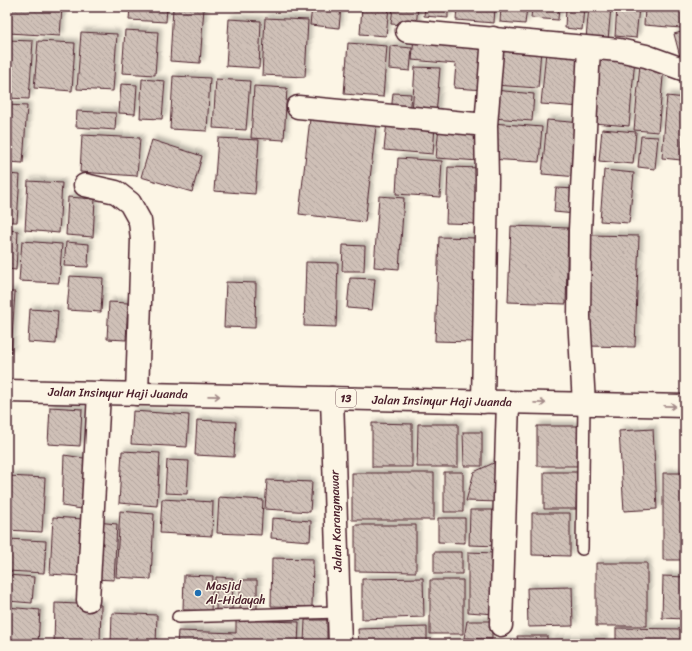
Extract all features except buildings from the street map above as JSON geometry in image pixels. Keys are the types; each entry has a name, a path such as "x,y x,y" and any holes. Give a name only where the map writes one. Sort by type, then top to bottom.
{"main road":[{"path":"408,31 619,50 646,56 685,70"},
{"path":"483,402 487,179 486,125 494,38"},
{"path":"584,404 579,317 579,285 580,230 589,48"},
{"path":"298,107 486,125"},
{"path":"85,185 116,192 130,203 140,221 142,240 137,394"},
{"name":"Jalan Insinyur Haji Juanda","path":"7,391 685,406"},
{"path":"88,600 99,393"},
{"name":"Jalan Karangmawar","path":"332,398 340,644"},
{"path":"501,625 508,402"}],"lane":[{"path":"582,549 584,404"},
{"path":"178,617 339,612"}],"shaded area":[{"path":"236,620 327,620 327,644 177,644 178,623"}],"place":[{"name":"Masjid Al-Hidayah","path":"198,593"}]}
